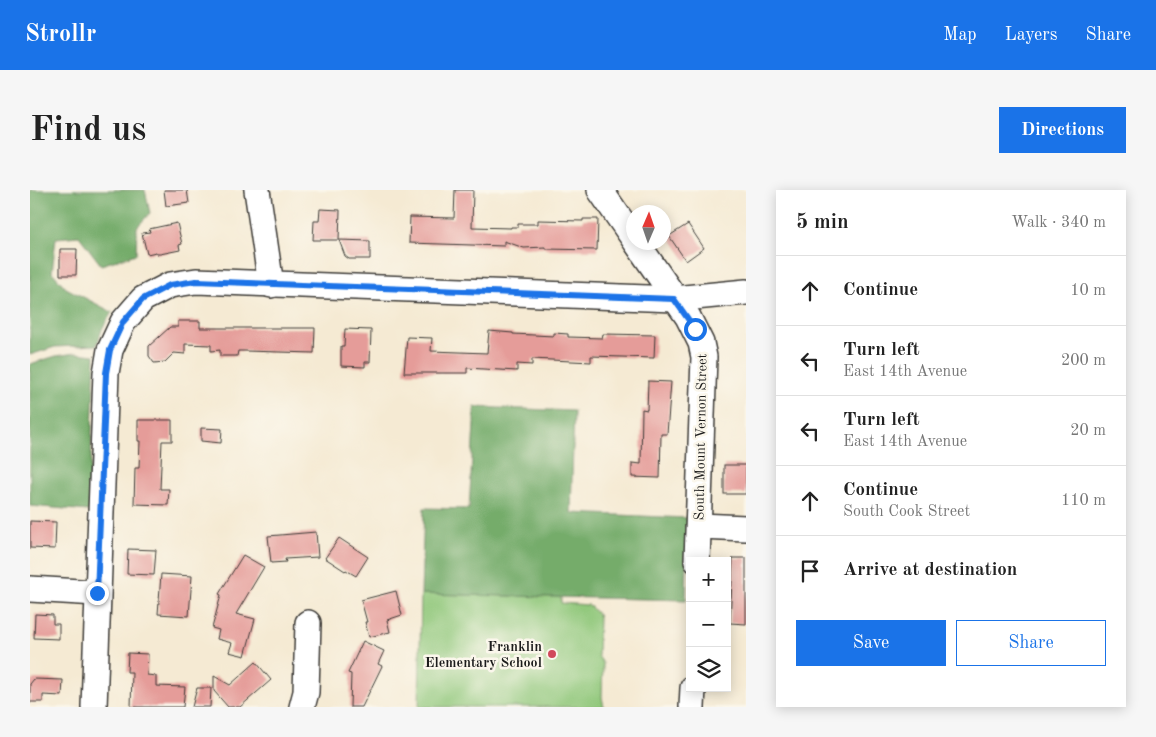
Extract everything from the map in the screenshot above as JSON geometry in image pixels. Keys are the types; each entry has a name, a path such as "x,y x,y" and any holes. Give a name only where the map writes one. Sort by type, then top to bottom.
{"street":[{"path":"257,190 271,285"},
{"path":"600,190 626,227"},
{"name":"South Mount Vernon Street","path":"641,250 695,329 704,357 697,557"},
{"path":"94,707 106,373 110,350 123,322 143,299 170,285 196,281 674,299 746,292"},
{"path":"698,526 746,528"},
{"path":"30,589 97,593"},
{"path":"302,707 306,692 308,623"},
{"path":"692,707 693,692"}],"green space":[{"path":"30,190 145,190 150,213 137,227 136,254 101,265 79,236 56,238 52,272 66,288 112,312 102,329 97,345 55,347 30,355"},
{"path":"75,353 95,355 89,511 30,506 30,364 56,356"},
{"path":"475,407 574,411 571,513 688,518 686,600 421,594 424,508 469,509"},
{"name":"Franklin Elementary School","path":"421,594 561,597 561,603 589,605 599,616 598,656 603,663 602,697 604,707 419,707"}],"building":[{"path":"164,190 187,190 189,203 166,206"},
{"path":"455,190 473,190 472,227 511,228 518,227 518,224 538,224 538,220 583,221 583,219 598,219 597,250 545,249 545,247 524,248 504,241 504,246 409,243 410,217 454,218"},
{"path":"320,209 340,210 339,240 313,240 314,221 319,221"},
{"path":"177,223 182,244 179,245 180,250 160,254 156,252 147,254 142,233 150,232 149,229"},
{"path":"688,224 704,248 686,261 671,239 671,235"},
{"path":"339,240 370,241 370,259 349,259 345,256"},
{"path":"60,249 77,249 76,275 60,275"},
{"path":"178,321 200,321 200,328 315,328 314,353 238,351 237,356 220,356 220,350 211,351 211,345 185,344 185,354 174,353 165,362 154,363 149,356 149,346 170,327 178,327"},
{"path":"345,329 371,330 370,362 365,362 365,367 341,366 341,346 344,346"},
{"path":"489,331 554,336 554,333 568,334 568,337 602,338 603,334 655,335 654,358 591,356 591,362 532,359 532,365 517,364 517,371 467,368 467,373 404,373 407,337 432,338 431,351 487,353"},
{"path":"648,381 671,382 667,434 661,434 660,478 632,477 632,463 641,464 642,409 647,410"},
{"path":"138,420 172,420 172,441 162,441 160,489 169,489 168,505 134,504 135,468 139,468 140,441 138,441"},
{"path":"201,428 222,429 221,443 201,441"},
{"path":"724,465 746,465 746,494 724,494"},
{"path":"30,521 56,522 55,549 30,548"},
{"path":"316,532 318,557 285,559 286,562 271,563 268,536"},
{"path":"339,538 368,557 356,576 325,558"},
{"path":"128,549 156,550 154,575 127,574"},
{"path":"243,555 264,567 236,614 255,619 245,656 229,652 232,643 217,639 219,630 212,628 221,595 219,594"},
{"path":"733,558 746,558 746,624 731,623"},
{"path":"161,574 192,576 189,616 158,614"},
{"path":"396,591 402,615 387,620 390,632 369,637 361,600"},
{"path":"35,614 53,615 53,624 59,624 59,639 34,638"},
{"path":"363,641 384,651 378,664 382,666 362,707 350,707 351,674 348,673"},
{"path":"128,653 148,654 147,675 156,676 156,686 185,687 183,707 131,707 132,672 127,672"},
{"path":"256,662 271,680 240,707 228,707 214,691 214,676 230,685"},
{"path":"34,679 63,680 62,696 43,695 43,702 30,702 30,684"},
{"path":"197,688 211,688 210,707 192,707"}],"place":[{"name":"Franklin Elementary School","path":"552,654"}],"route":[{"path":"97,593 106,373 110,350 123,322 143,299 170,285 196,281 674,299 695,329"}]}
